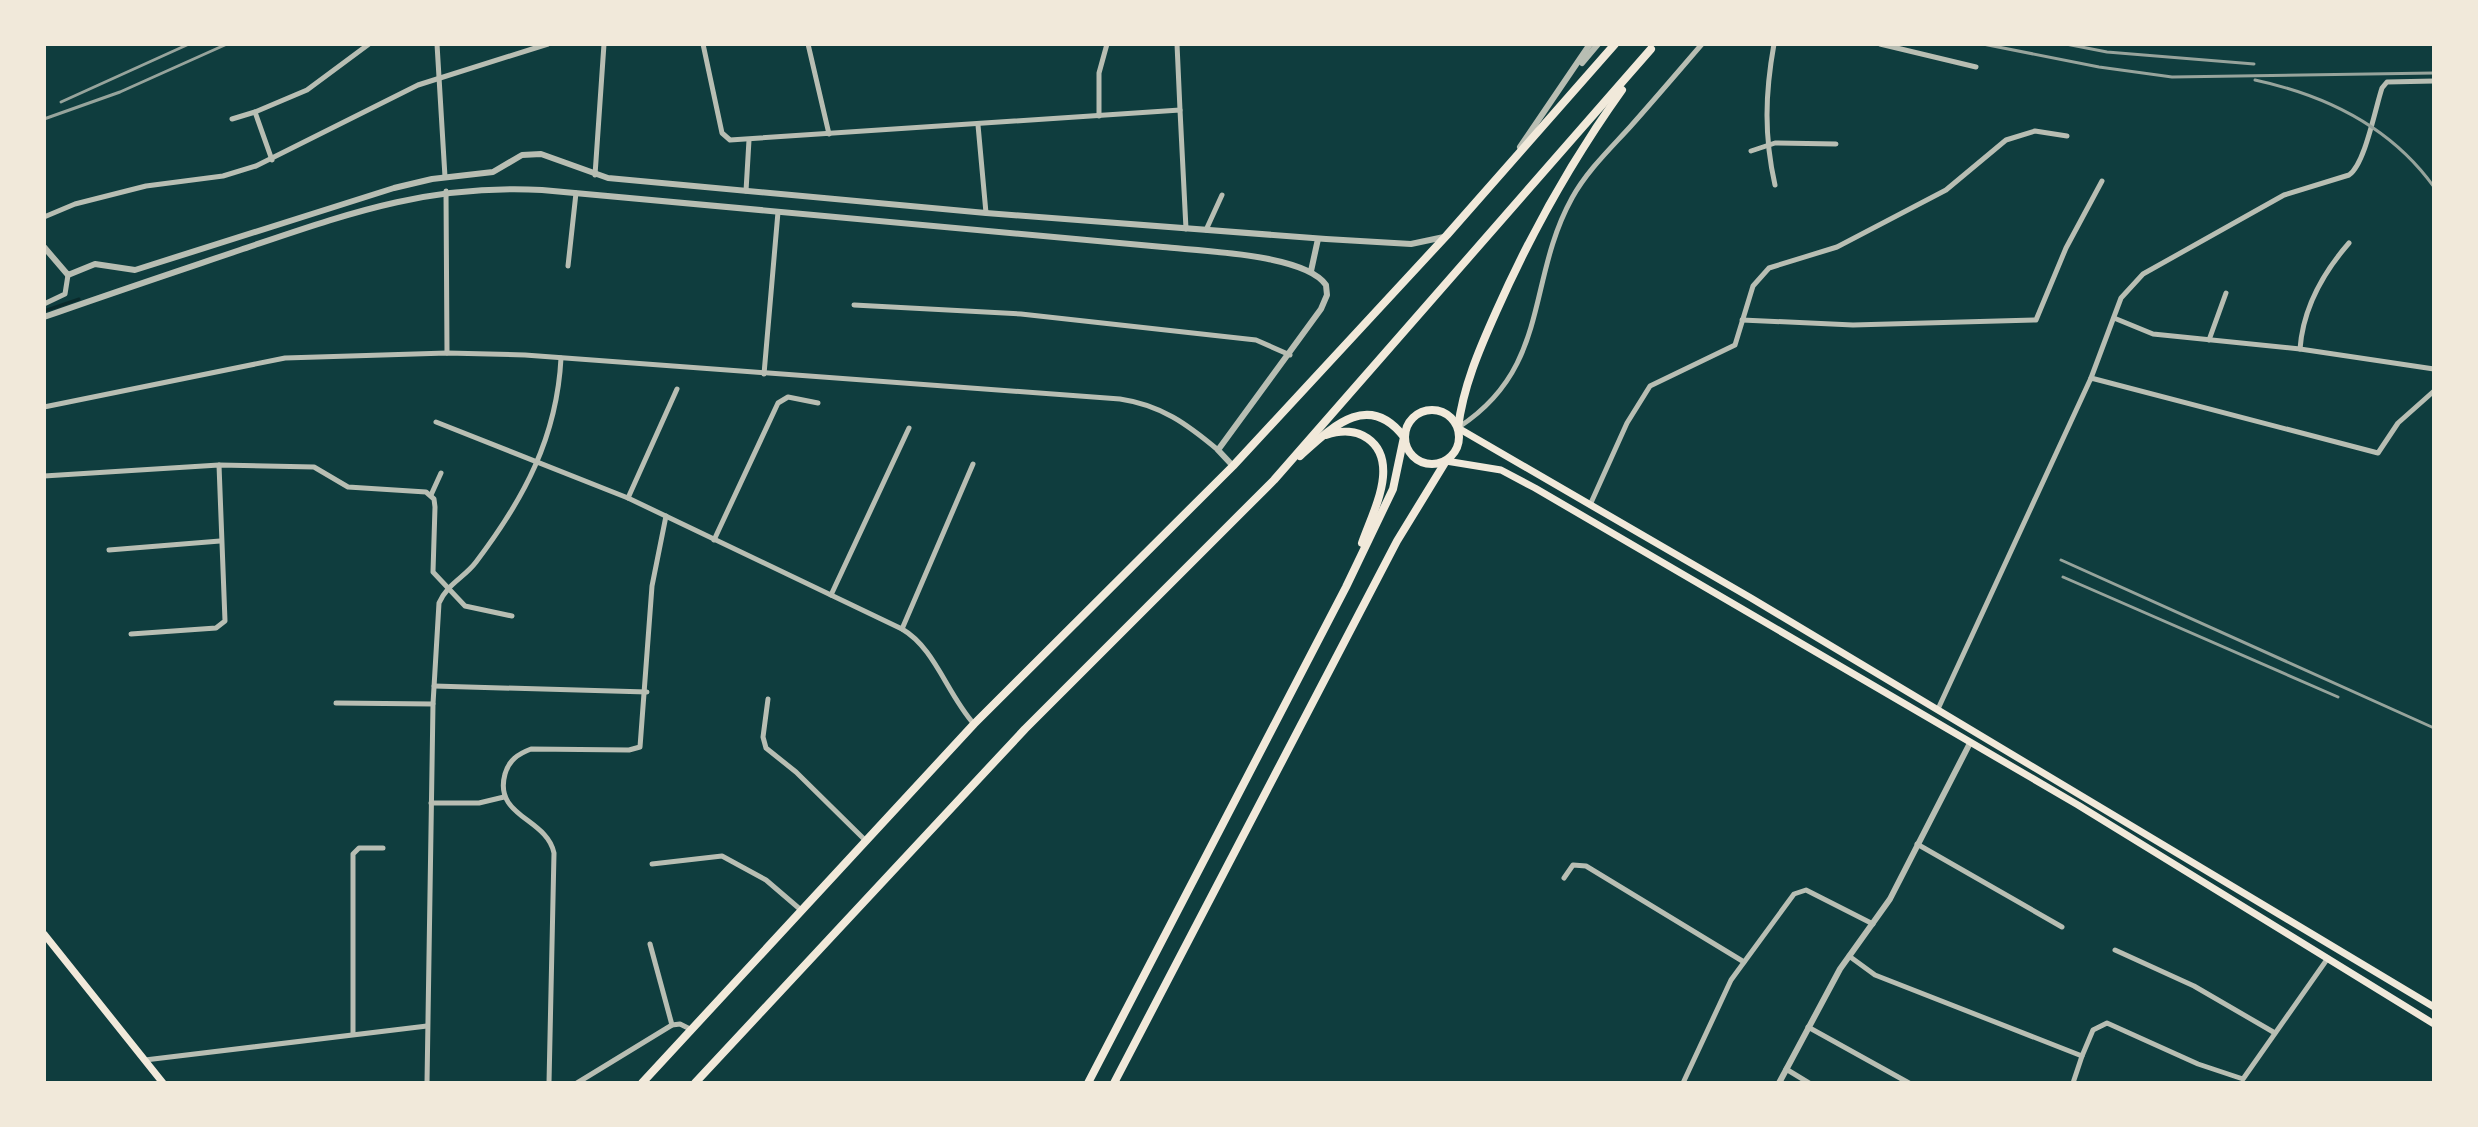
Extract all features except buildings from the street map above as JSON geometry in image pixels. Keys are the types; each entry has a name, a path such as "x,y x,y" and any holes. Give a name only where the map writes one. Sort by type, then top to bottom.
{"highway":[{"path":"642,1083 974,724 1233,466 1447,235 1615,44"},
{"path":"1115,1083 1397,541 1446,461 1457,449 1468,381 1531,235 1577,154 1654,47"},
{"path":"1274,480 1654,47"},
{"path":"1088,1083 1346,587 1393,489 1411,419 1427,410 1446,413 1458,428"},
{"path":"695,1083 1025,729 1274,480 1340,422 1368,415 1388,421 1404,437 1408,451 1418,461 1432,465 1446,461"},
{"path":"1322,437 1336,432 1360,432 1374,444 1382,460 1381,489 1346,587"}],"main road":[{"path":"1458,428 2434,1007"},
{"path":"1446,461 1484,466 1513,476 1970,743 2434,1024"},
{"path":"44,934 163,1083"}],"street":[{"path":"232,119 307,90 369,44"},
{"path":"437,44 446,191 447,353"},
{"path":"44,217 124,191 169,181 223,176 272,160 394,96 438,78 548,44"},
{"path":"595,176 604,44"},
{"path":"703,44 722,133 730,140 1180,110"},
{"path":"808,44 829,134"},
{"path":"1099,116 1099,73 1107,44"},
{"path":"1177,44 1186,229"},
{"path":"1567,82 1590,44"},
{"path":"1500,175 1598,44"},
{"path":"1458,428 1493,402 1511,376 1535,319 1560,223 1582,181 1702,44"},
{"path":"1774,44 1766,86 1766,144 1775,185"},
{"path":"1880,44 1976,67"},
{"path":"1937,710 2091,378 2126,289 2143,274 2284,195 2356,170 2382,88 2387,82 2434,81"},
{"path":"255,112 272,160"},
{"path":"978,125 986,213"},
{"path":"1590,505 1627,423 1650,386 1735,345 1753,286 1769,268 1837,247 1946,190 2006,140 2035,131 2067,136"},
{"path":"746,191 749,140"},
{"path":"1751,151 1766,144 1836,144"},
{"path":"68,275 95,264 135,270 381,192 445,177 493,172 516,158 541,154 595,176 986,213 1411,244 1447,235"},
{"path":"1742,320 1853,325 2036,320 2066,248 2102,181"},
{"path":"44,317 331,219 446,191 514,188 1204,251 1311,271 1326,285 1326,302 1291,355 1218,450"},
{"path":"568,266 576,193"},
{"path":"1206,230 1222,195"},
{"path":"764,374 778,212"},
{"path":"1311,271 1318,239"},
{"path":"2300,349 2304,317 2332,263 2349,243"},
{"path":"44,247 68,275 65,294 44,304"},
{"path":"2209,340 2226,293"},
{"path":"854,305 1021,314 1256,340 1291,355"},
{"path":"2114,318 2153,334 2300,349 2434,369"},
{"path":"44,407 285,358 447,353 561,358 1143,403 1185,422 1233,466"},
{"path":"427,1083 437,614 446,589 473,566 524,492 539,463 556,404 561,358"},
{"path":"2091,378 2378,453 2398,423 2434,391"},
{"path":"628,498 677,389"},
{"path":"714,540 778,403 788,397 818,403"},
{"path":"436,422 628,498 902,629 921,642 953,699 974,724"},
{"path":"831,595 909,428"},
{"path":"902,629 973,464"},
{"path":"44,476 219,465 314,467 348,487 426,492 431,495 435,507 432,567 446,589 465,606 512,616"},
{"path":"131,634 216,628 225,621 228,611 220,541 219,465"},
{"path":"431,495 441,473"},
{"path":"549,1083 554,853 547,836 516,812 504,797 506,770 519,753 543,748 629,750 640,747 647,692 652,586 666,516"},
{"path":"109,550 220,541"},
{"path":"434,686 647,692"},
{"path":"768,699 763,737 766,748 796,772 865,840"},
{"path":"336,703 433,704"},
{"path":"1779,1083 1849,956 1873,924 1970,743"},
{"path":"431,803 479,803 504,797"},
{"path":"1917,844 2062,927"},
{"path":"353,1033 353,854 359,848 383,848"},
{"path":"652,864 722,856 766,880 801,910"},
{"path":"1564,878 1573,865 1586,866 1744,962"},
{"path":"1683,1083 1731,980 1801,890 1873,924"},
{"path":"650,944 672,1025"},
{"path":"2115,950 2194,986 2275,1033"},
{"path":"1849,956 1875,975 2082,1056"},
{"path":"2073,1083 2093,1030 2107,1023 2242,1081 2328,958"},
{"path":"577,1083 672,1025 680,1024 690,1029"},
{"path":"145,1060 427,1026"},
{"path":"1808,1027 1909,1083"},
{"path":"1786,1069 1809,1083"}],"waterway":[{"path":"44,311 79,299"}],"railway":[{"path":"61,102 189,44"},
{"path":"44,119 120,92 227,44"},
{"path":"1983,44 2099,67 2172,77 2434,73"},
{"path":"2066,44 2107,52 2254,64"},
{"path":"2255,80 2306,95 2355,117 2398,147 2434,187"},
{"path":"2061,560 2434,728"},
{"path":"2063,577 2338,697"}]}
